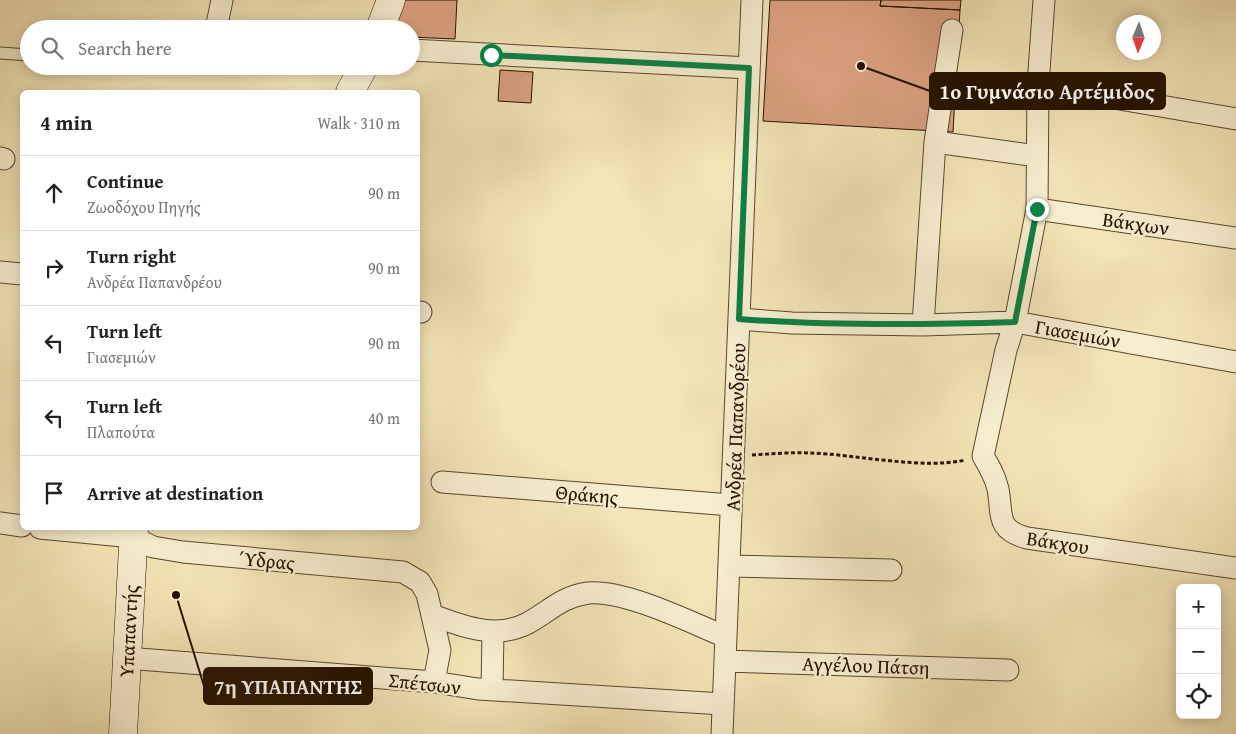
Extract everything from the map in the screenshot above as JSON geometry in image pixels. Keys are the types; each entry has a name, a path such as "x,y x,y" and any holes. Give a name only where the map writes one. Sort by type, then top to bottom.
{"street":[{"path":"218,20 222,0"},
{"path":"383,20 391,0"},
{"name":"Ανδρέα Παπανδρέου","path":"722,734 752,0"},
{"path":"983,456 1006,350 1015,322 1037,209 1038,85 1044,0"},
{"path":"923,324 935,142 952,30"},
{"path":"420,50 749,68"},
{"path":"351,90 359,75"},
{"path":"1038,85 1236,119"},
{"path":"935,142 1037,156"},
{"name":"Βάκχων","path":"1037,209 1236,238"},
{"path":"0,272 20,274"},
{"name":"Γιασεμιών","path":"739,319 792,323 923,324 1015,322 1236,362"},
{"name":"Βάκχου","path":"983,456 995,479 1002,520 1007,529 1017,535 1236,568"},
{"name":"Θράκης","path":"442,482 732,506"},
{"path":"0,524 20,526"},
{"name":"Ύδρας","path":"86,530 133,532 153,546 183,552 403,572 420,582 427,594 432,615"},
{"name":"Υπαπαντής","path":"122,734 133,532"},
{"path":"729,566 892,570"},
{"path":"432,615 472,629 493,631 516,628 528,623 566,598 590,593 609,595 639,603 726,637"},
{"path":"432,615 440,650 434,682"},
{"path":"492,690 493,631"},
{"name":"Σπέτσων","path":"126,658 434,682 492,690 723,704"},
{"name":"Αγγέλου Πάτση","path":"725,661 1008,670"}],"lane":[{"path":"0,53 20,54"}],"path":[{"path":"734,455 809,452 920,462 955,462 983,456"}],"building":[{"path":"398,0 457,0 455,39 420,37 420,20 390,20"},
{"path":"770,0 881,0 880,6 960,10 953,132 763,121"},
{"path":"881,0 961,0 960,10 880,6"},
{"path":"500,70 533,72 531,103 498,101"}],"place":[{"name":"1ο Γυμνάσιο Αρτέμιδος","path":"861,66"},
{"name":"7η ΥΠΑΠΑΝΤΗΣ","path":"176,595"}],"route":[{"path":"491,55 749,68 739,319 792,323 923,324 1015,322 1037,209"}]}
